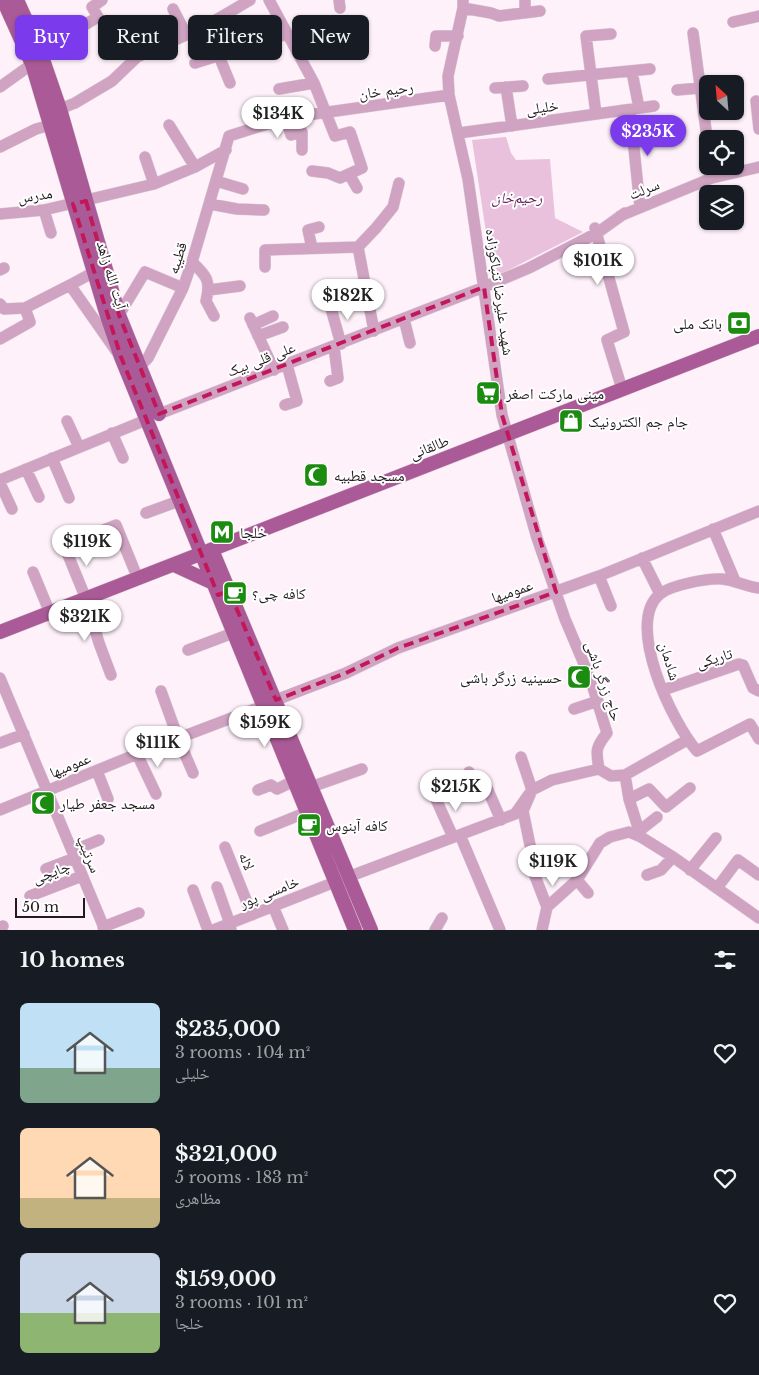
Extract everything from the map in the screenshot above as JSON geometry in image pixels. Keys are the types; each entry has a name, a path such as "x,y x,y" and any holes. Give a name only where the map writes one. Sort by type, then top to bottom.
{"main road":[{"name":"آیت الله زاهد","path":"3,0 32,64 51,125 139,367 179,501 206,552"},
{"name":"آیت الله زاهد","path":"17,0 24,15"},
{"name":"آیت الله زاهد","path":"43,60 60,109 94,272 121,357 153,417"},
{"name":"طالقانی","path":"0,632 759,336"},
{"path":"236,540 230,545 226,555 221,586 233,633 311,787 326,840 342,879 370,930"},
{"path":"206,552 269,703 294,781 307,812 326,840"},
{"path":"174,565 221,586"},
{"path":"342,879 355,930"}],"street":[{"path":"88,23 98,17 92,7 102,0"},
{"path":"60,109 75,103 112,81 137,56 204,27 250,0"},
{"path":"269,0 314,83 327,111 335,136 350,132 362,168 340,178 328,173 312,171"},
{"path":"525,0 525,13"},
{"path":"463,4 491,12 498,16 540,11"},
{"name":"شهید علیرضا تنباکوزاده","path":"463,4 458,36 448,76 449,95 468,179 502,415 507,434"},
{"path":"174,9 186,34"},
{"path":"733,22 759,16"},
{"path":"693,33 699,80"},
{"path":"282,36 287,34"},
{"path":"596,114 586,36 611,34"},
{"path":"435,46 436,36 458,36"},
{"path":"195,63 205,60"},
{"path":"221,60 230,83"},
{"path":"0,87 32,64"},
{"path":"548,80 650,69"},
{"path":"632,72 640,207"},
{"path":"279,89 314,83"},
{"path":"512,126 501,88 524,86"},
{"path":"676,90 699,88"},
{"name":"رحیم خان","path":"327,111 345,111 449,95"},
{"path":"756,101 759,129"},
{"name":"خلیلی","path":"459,133 654,106"},
{"name":"قطیبه","path":"139,367 148,358 183,288 210,204 229,136 286,118 327,111"},
{"path":"286,118 291,136 302,132 302,150"},
{"path":"169,124 196,167"},
{"path":"0,147 51,125"},
{"name":"قطیبه","path":"80,202 154,184 196,167 226,150"},
{"path":"145,158 154,184"},
{"name":"سرلت","path":"744,169 759,167"},
{"path":"349,174 357,188"},
{"name":"سرلت","path":"484,287 529,268 577,244 625,213 705,175"},
{"path":"216,181 243,189"},
{"path":"265,266 265,250 358,247 393,207 399,183"},
{"name":"مدرس","path":"0,214 44,210 80,202"},
{"path":"210,204 237,209 264,210"},
{"path":"44,210 51,233"},
{"path":"312,248 308,230 319,227"},
{"path":"596,231 624,332 608,340 622,389"},
{"path":"358,247 374,330"},
{"path":"192,262 206,275 208,290 206,301 214,316"},
{"path":"0,304 4,309 25,308 94,272"},
{"path":"119,315 145,272 183,288"},
{"path":"70,286 121,357"},
{"path":"208,290 240,286"},
{"name":"علی قلی بیک","path":"0,482 26,469 153,417 484,287"},
{"path":"345,295 368,298"},
{"path":"330,305 338,345 338,378 330,381"},
{"path":"0,339 30,322 25,308"},
{"path":"254,327 273,316"},
{"path":"404,319 410,343"},
{"path":"254,327 282,327"},
{"path":"254,327 274,370"},
{"path":"285,405 297,401 287,365"},
{"path":"67,421 79,447"},
{"path":"112,434 123,458"},
{"name":"حاج زرگر باشی","path":"507,434 537,538 598,701 607,733 596,751 599,769"},
{"path":"52,458 69,498"},
{"path":"26,469 39,497"},
{"path":"0,482 12,509"},
{"path":"146,513 179,501"},
{"name":"عمومیها","path":"0,810 137,754 346,673 398,648 599,576 759,511"},
{"path":"103,526 116,525 138,578"},
{"path":"713,529 735,581"},
{"path":"64,545 86,599 110,675"},
{"path":"642,558 660,594 686,583 720,579 759,588"},
{"path":"32,572 50,613"},
{"path":"599,576 610,606"},
{"name":"شادمان","path":"660,594 648,611 648,647 658,679 688,740"},
{"path":"188,650 233,633"},
{"name":"تاریکی","path":"664,690 739,664 743,665 753,688 759,692"},
{"name":"سرتیپ","path":"0,678 5,704 24,734 104,928"},
{"path":"161,691 193,773"},
{"path":"574,709 598,701"},
{"path":"530,845 523,811 532,790 552,780 599,769 611,776 624,775 688,740 697,751 750,724 759,739"},
{"path":"0,743 24,734"},
{"path":"137,754 156,794"},
{"path":"521,757 532,790"},
{"path":"311,787 362,769"},
{"path":"96,771 108,799"},
{"path":"469,772 473,781 483,779 500,820"},
{"path":"624,775 639,834"},
{"path":"258,790 271,785 277,789 294,781"},
{"path":"629,799 649,789 666,807 690,788"},
{"name":"خامسی پور","path":"213,930 230,927 273,906 515,814 532,790"},
{"path":"435,797 457,836 500,930"},
{"path":"260,831 307,812"},
{"path":"639,834 657,817"},
{"path":"547,907 578,880 600,843 610,837 629,832 639,834 759,918"},
{"path":"690,870 716,838"},
{"path":"46,869 99,840"},
{"name":"لاله","path":"225,847 252,915"},
{"path":"648,874 661,870 673,857"},
{"path":"717,888 738,860 759,875"},
{"name":"چایچی","path":"30,896 82,876"},
{"path":"535,876 547,907 542,930"},
{"path":"578,880 588,893"},
{"path":"217,887 230,921 230,927"},
{"path":"193,890 208,930"},
{"path":"273,906 283,930"},
{"path":"104,928 139,913"},
{"path":"436,930 442,918"}],"highlighted area":[{"path":"86,201 119,315 159,414 484,287 502,415 556,592 398,648 346,673 276,700 229,591 218,595 121,357 73,204"}],"green space":[{"name":"رحیم‌خان","path":"506,137 511,153 516,160 550,159 555,218 583,232 493,278 472,140"}],"place":[{"name":"بانک ملی","path":"739,323"},
{"name":"مینی مارکت اصغر","path":"488,393"},
{"name":"جام جم الکترونیک","path":"571,421"},
{"name":"مسجد قطبیه","path":"316,475"},
{"name":"خلجا","path":"222,532"},
{"name":"کافه چی؟","path":"235,593"},
{"name":"حسینیه زرگر باشی","path":"579,677"},
{"name":"مسجد جعفر طیار","path":"43,803"},
{"name":"کافه آبنوس","path":"309,825"}]}
